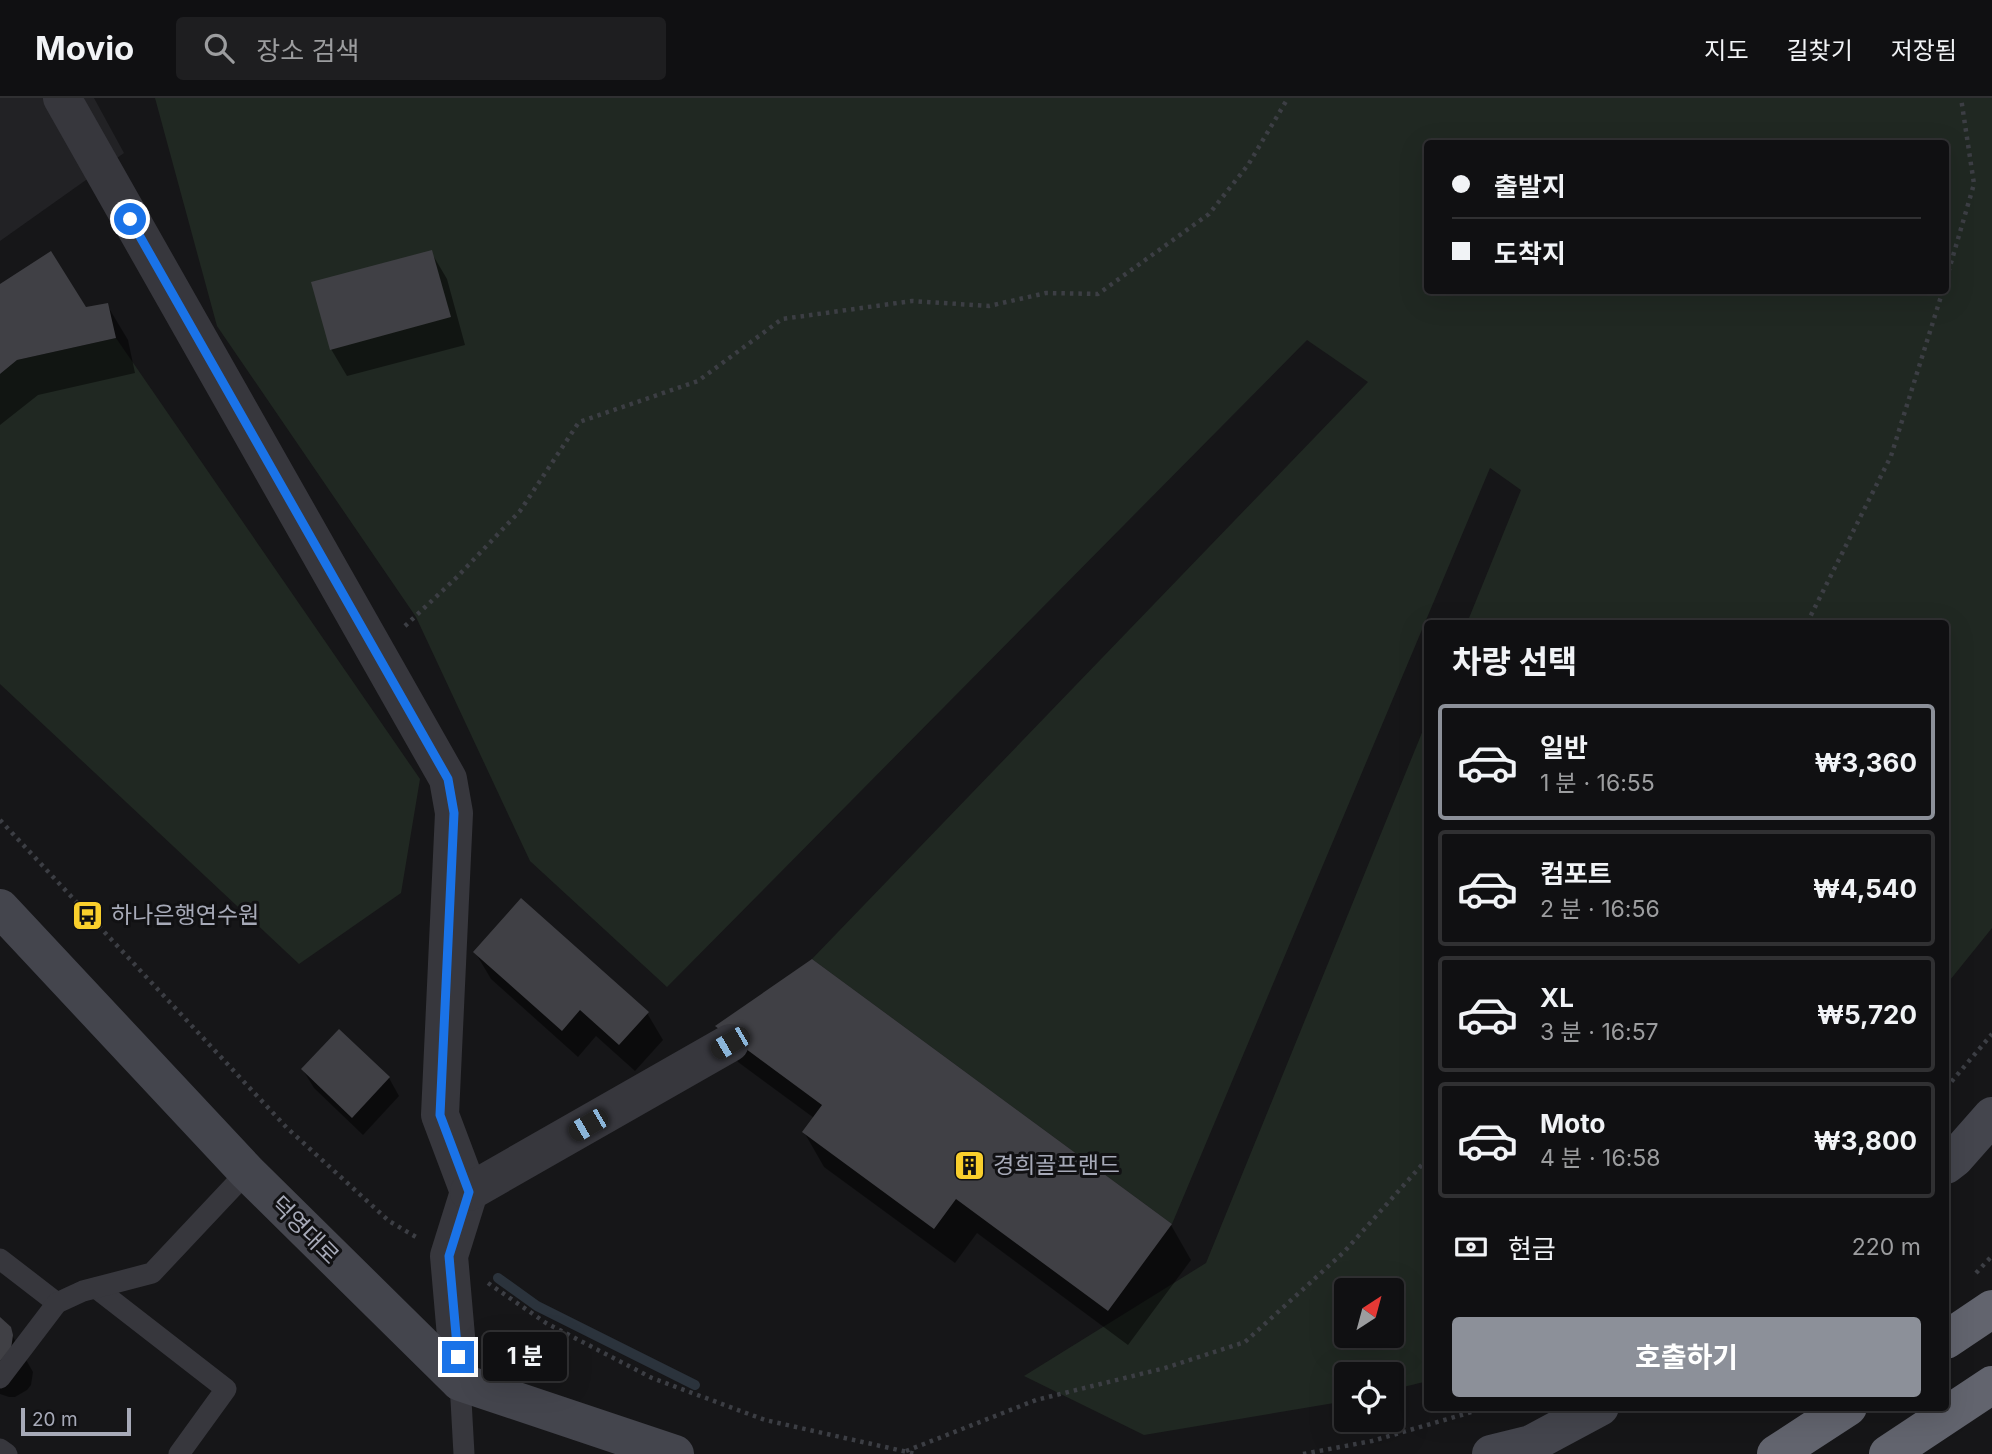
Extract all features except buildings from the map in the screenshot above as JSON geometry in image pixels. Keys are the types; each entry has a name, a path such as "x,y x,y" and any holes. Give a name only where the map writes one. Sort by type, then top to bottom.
{"highway":[{"path":"1949,1338 1992,1309"},
{"path":"1888,1454 1992,1385"},
{"path":"1776,1454 1842,1411"}],"main road":[{"name":"덕영대로","path":"0,908 247,1172 460,1382 675,1454"},
{"path":"1949,1162 1992,1116"},
{"path":"1491,1454 1531,1444 1593,1411"}],"street":[{"path":"62,98 448,779 454,813 440,1115 469,1192 449,1256 460,1382"},
{"path":"469,1192 730,1043"}],"lane":[{"path":"0,1378 57,1303 83,1291 152,1273 247,1172"},
{"path":"0,1259 57,1303"},
{"path":"96,1288 226,1389 179,1454"},
{"path":"460,1382 464,1454"},
{"path":"0,1449 7,1454"}],"path":[{"path":"376,652 457,577 520,511 579,422 698,382 782,318 912,301 989,306 1046,293 1098,294 1209,214 1248,165 1289,98"},
{"path":"1949,270 1974,184 1961,98"},
{"path":"1809,620 1891,456 1942,294"},
{"path":"0,820 287,1128 389,1221 449,1256 546,1323 652,1378 765,1420 916,1454"},
{"path":"1949,1084 1992,1034"},
{"path":"905,1452 1036,1400 1165,1368 1245,1342 1344,1252 1424,1162"},
{"path":"1303,1454 1372,1441 1475,1411"}],"shaded area":[{"path":"0,98 94,98 124,153 0,241"},
{"path":"155,98 1992,98 1992,928 1949,981 1949,620 1468,620 1521,490 1490,468 1172,1224 812,959 1368,382 1307,340 667,987 530,861 416,617 217,326"},
{"path":"116,338 420,779 401,893 299,964 0,684 0,374 17,360"},
{"path":"1424,728 1424,1382 1404,1387 1404,1362 1334,1362 1334,1403 1144,1435 1024,1376 1206,1263"}],"waterway":[{"path":"498,1278 537,1306 695,1385"}],"place":[{"name":"하나은행연수원","path":"88,915"},
{"name":"경희골프랜드","path":"970,1165"}],"route":[{"path":"130,219 448,779 454,813 440,1115 469,1192 449,1256 458,1357"}]}
